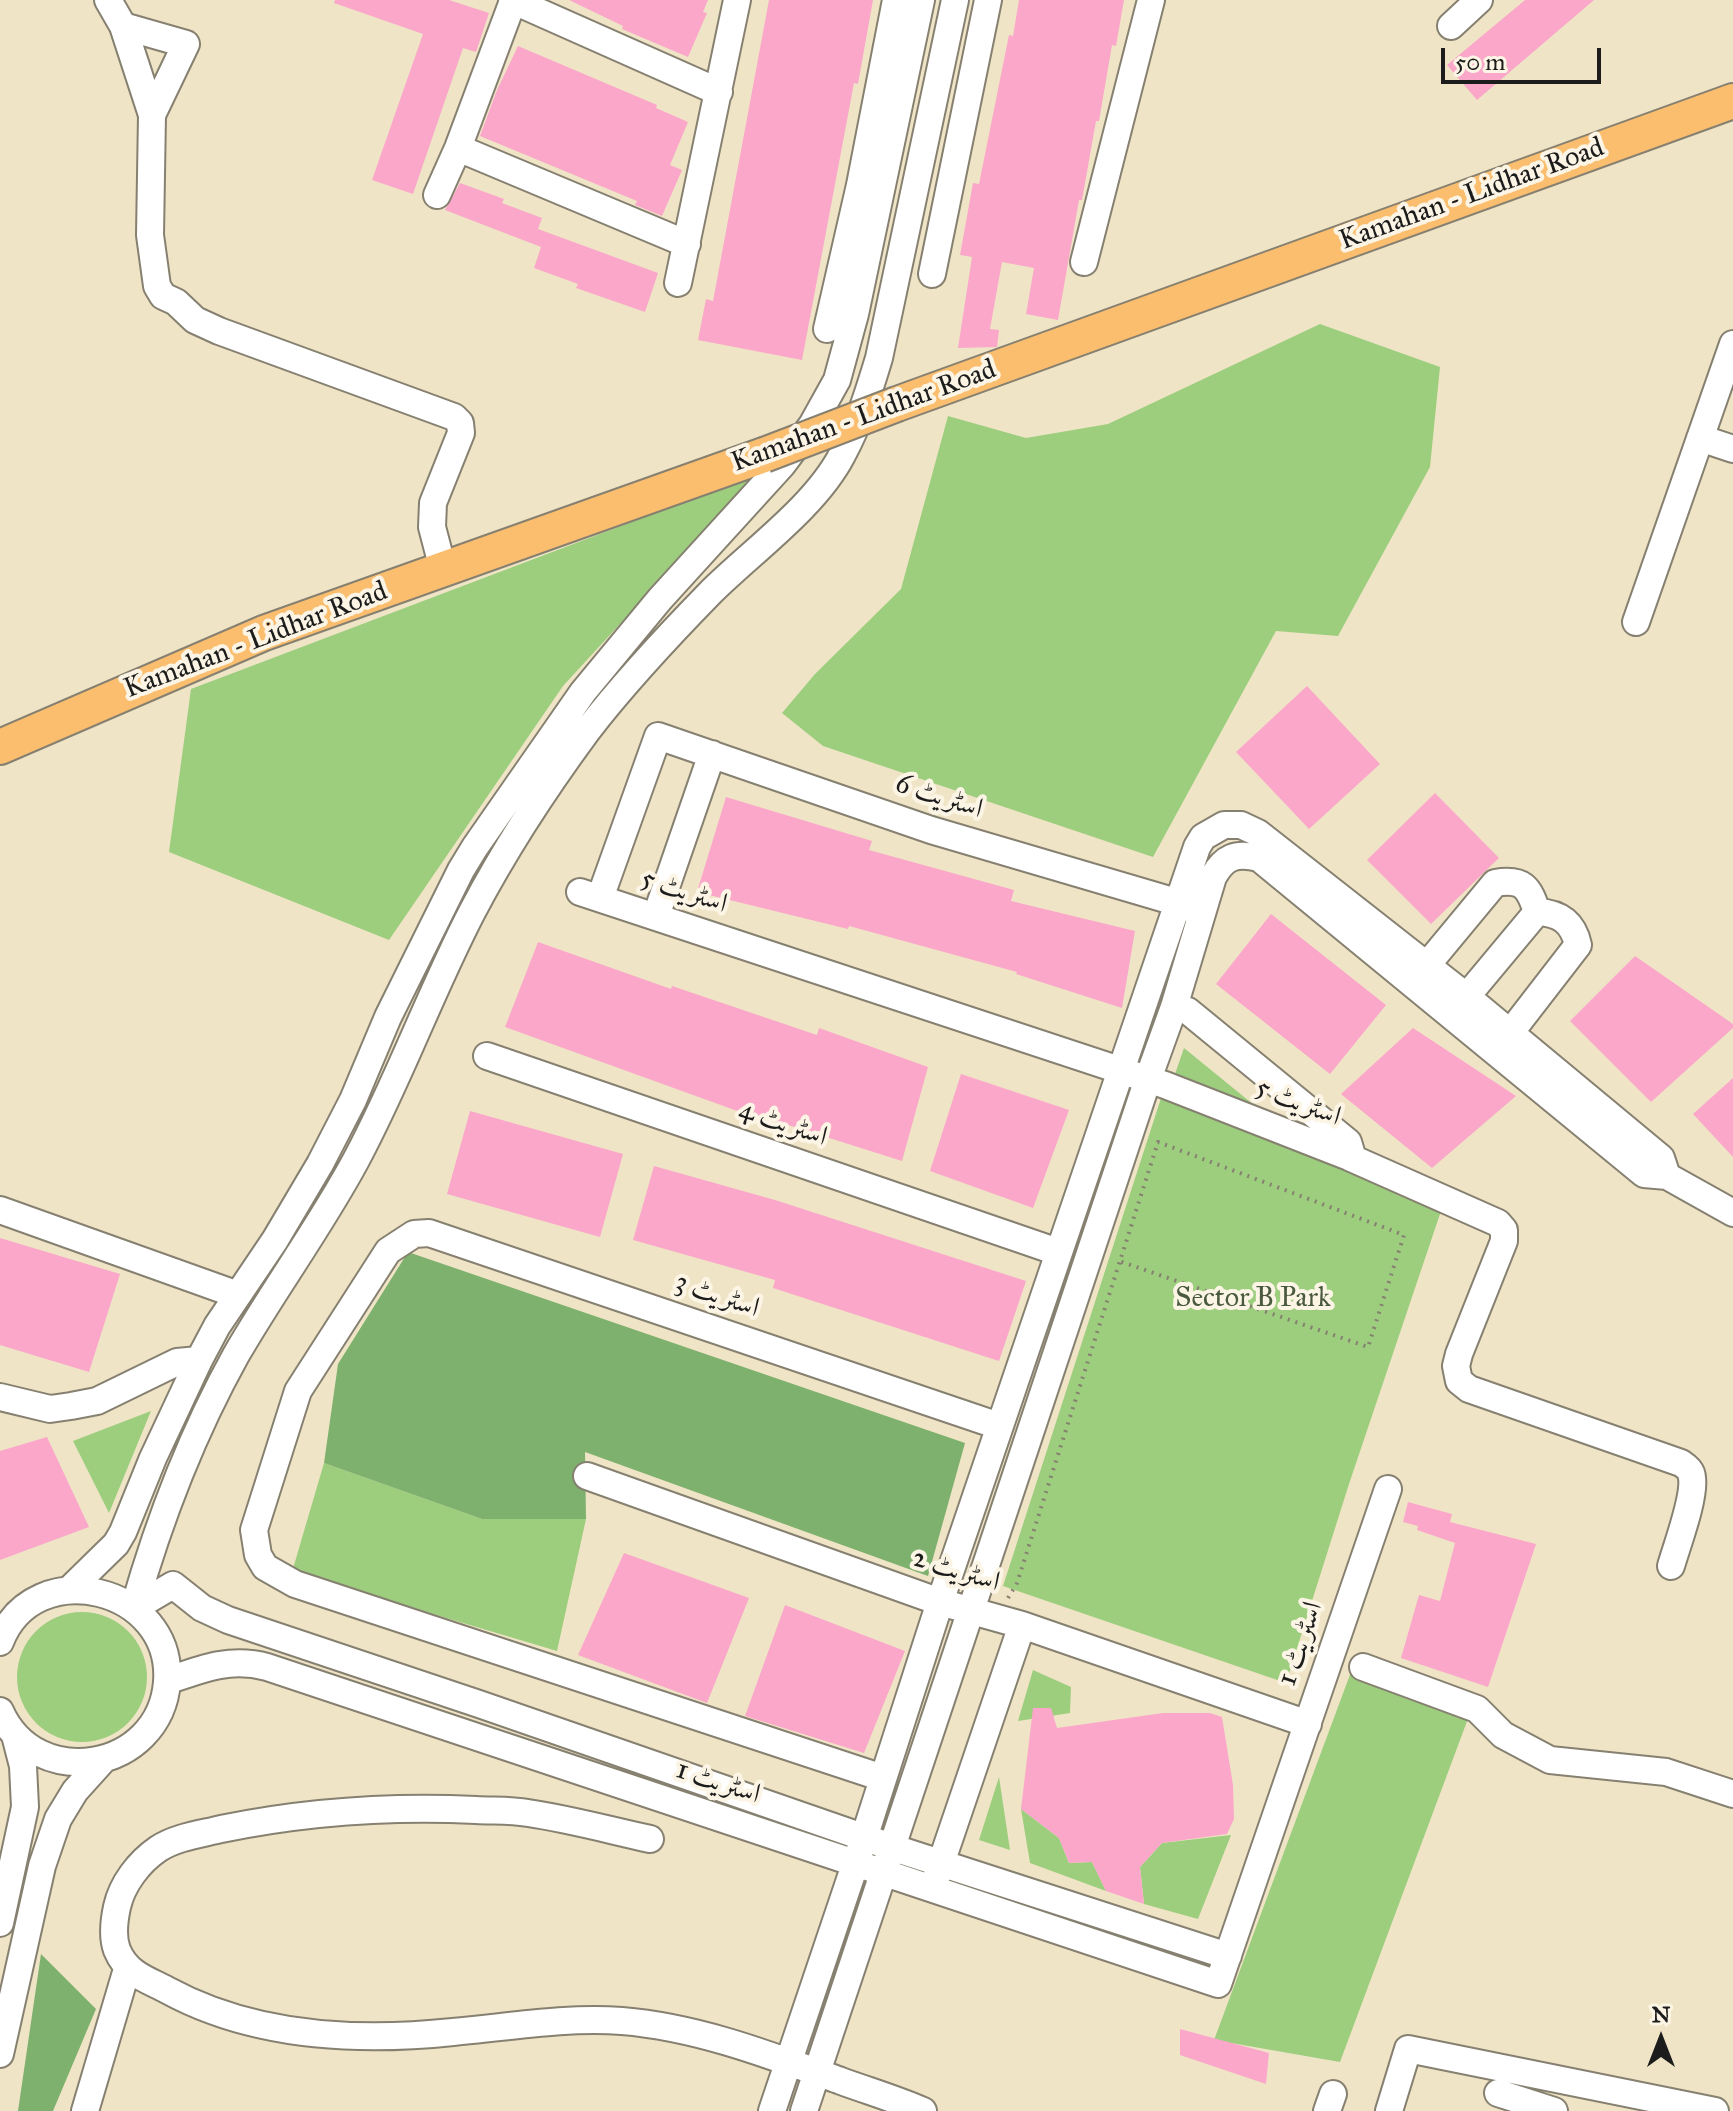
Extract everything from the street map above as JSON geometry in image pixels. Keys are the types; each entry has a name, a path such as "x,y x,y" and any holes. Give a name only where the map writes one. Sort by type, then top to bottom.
{"main road":[{"name":"Kamahan - Lidhar Road","path":"0,747 264,633 764,455 1733,101"}],"street":[{"path":"108,0 123,26 152,115 150,235 157,286 163,296 176,302 195,320 219,331 454,417 460,423 458,444 433,503 432,527 443,569"},
{"path":"437,195 458,148 512,0 719,92"},
{"path":"678,283 737,0"},
{"path":"827,329 860,185 896,0"},
{"path":"69,1590 105,1556 123,1532 153,1458 199,1360 217,1326 320,1164 461,870 583,692 660,599 782,465 812,425 837,380 855,314 921,0"},
{"path":"134,1608 156,1531 185,1459 236,1356 325,1216 358,1156 446,966 500,862 588,730 646,660 710,593 780,529 841,457 867,398 879,358 955,0"},
{"path":"932,274 988,0"},
{"path":"1084,262 1151,0"},
{"path":"1451,26 1479,0"},
{"path":"123,26 186,44 152,115"},
{"path":"458,148 687,244"},
{"path":"1636,622 1733,344"},
{"path":"1700,438 1733,449"},
{"name":"اسٹریٹ 6","path":"590,895 658,736 931,830 1176,902 1203,913"},
{"path":"656,916 712,754"},
{"path":"1224,825 1231,856"},
{"path":"772,2111 1176,902 1203,837 1224,825 1241,825 1258,833 1427,965 1459,1006 1510,1033 1661,1158 1667,1176"},
{"path":"804,2111 1219,865 1231,856 1259,858 1459,1006 1644,1174 1667,1176 1733,1213"},
{"path":"1427,965 1495,883 1510,881 1524,885 1537,912"},
{"name":"اسٹریٹ 5","path":"590,895 1148,1079 1349,1157 1498,1223 1504,1230 1504,1241 1459,1354 1456,1366 1459,1381 1469,1389 1681,1463 1690,1469 1693,1478 1690,1495 1671,1566"},
{"path":"1459,1006 1537,912"},
{"path":"1510,1033 1578,945 1575,931 1567,920 1551,913 1537,912"},
{"path":"421,955 446,966"},
{"path":"1174,1007 1188,1011 1348,1142 1349,1157"},
{"name":"اسٹریٹ 4","path":"487,1056 1058,1252"},
{"path":"0,1210 238,1295"},
{"name":"اسٹریٹ 3","path":"883,1778 295,1584 265,1567 258,1555 254,1530 298,1391 388,1251 414,1234 429,1233 999,1426"},
{"path":"0,1397 50,1409 71,1406 97,1401 177,1362 199,1360"},
{"name":"اسٹریٹ 2","path":"587,1476 971,1613 986,1614 1022,1625 1308,1724"},
{"name":"اسٹریٹ 1","path":"134,1608 173,1585 202,1608 228,1620 509,1714 888,1860 932,1889 1218,1984 1388,1489"},
{"path":"0,1642 14,1619 42,1598 69,1590 104,1593 134,1608 149,1623 160,1641 166,1661 167,1681 163,1702 154,1722 132,1745 103,1760 79,1764 55,1760 33,1750 4,1718"},
{"path":"0,1610 29,1605"},
{"path":"932,1889 1022,1625"},
{"name":"اسٹریٹ 1","path":"167,1681 208,1666 249,1662 860,1850"},
{"path":"1363,1667 1477,1709 1503,1735 1550,1760 1666,1772 1733,1794"},
{"path":"0,1923 25,1807 23,1766 4,1718"},
{"path":"0,2054 42,1866 54,1831 75,1791 103,1760"},
{"path":"650,1839 526,1812 433,1808 345,1812 256,1822 194,1835 161,1847 139,1865 120,1894 114,1921 115,1947 127,1969 179,1997 241,2020 316,2034 384,2036 452,2033 524,2023 621,2021 725,2042 790,2061 923,2111"},
{"name":"اسٹریٹ 1","path":"888,1860 941,1864 1228,1956"},
{"path":"85,2111 127,1969"},
{"path":"1389,2111 1408,2049 1505,2067 1653,2105 1710,2111"},
{"path":"1505,2067 1496,2102 1554,2111"}],"path":[{"path":"1006,1601 1017,1583 1119,1261 1158,1142 1404,1235 1368,1347 1119,1261"}],"green space":[{"path":"1320,324 1440,367 1430,467 1338,636 1276,631 1153,857 823,746 782,713 815,674 901,589 948,416 1026,438 1108,424"},
{"path":"758,474 563,686 389,940 169,852 191,689"},
{"path":"1184,1048 1254,1105 1175,1074"},
{"name":"Sector B Park","path":"1162,1095 1442,1208 1286,1683 1003,1586"},
{"path":"408,1252 965,1443 928,1576 585,1452 586,1519 482,1519 324,1463 338,1364"},
{"path":"151,1411 109,1513 73,1441"},
{"path":"324,1463 482,1519 586,1519 557,1651 292,1572"},
{"path":"82,1612 107,1617 128,1631 142,1652 147,1677 142,1702 128,1723 107,1737 82,1742 57,1737 36,1723 22,1702 17,1677 22,1652 36,1631 57,1617"},
{"path":"1033,1670 1071,1687 1070,1713 1018,1721"},
{"path":"1351,1672 1469,1716 1340,2062 1214,2040"},
{"path":"999,1777 1010,1850 979,1840"},
{"path":"1021,1809 1059,1838 1069,1863 1092,1862 1106,1891 1030,1863"},
{"path":"1231,1835 1198,1919 1144,1904 1140,1867 1162,1843"},
{"path":"41,1954 96,2009 53,2111 18,2111"}],"building":[{"path":"335,0 449,0 489,13 476,52 463,48 413,194 372,180 423,34 334,3"},
{"path":"569,0 708,0 703,12 707,13 688,57 622,29 623,26"},
{"path":"769,0 873,0 858,84 854,83 802,360 698,340 706,299 713,301"},
{"path":"1019,0 1124,0 1116,46 1112,45 1099,121 1096,121 1082,200 1079,200 1058,320 1026,314 1034,268 1002,262 990,329 999,330 997,347 958,348 972,257 960,255 973,183 979,184"},
{"path":"1525,0 1594,0 1477,100 1447,65"},
{"path":"518,46 657,105 656,108 688,122 670,165 682,170 662,216 635,205 637,201 480,136"},
{"path":"460,183 504,199 502,203 542,218 538,229 658,273 645,312 576,288 578,284 534,268 541,247 445,210"},
{"path":"1307,686 1380,764 1309,829 1236,752"},
{"path":"1435,793 1499,858 1431,924 1367,860"},
{"path":"726,797 872,841 869,850 1014,890 1011,901 1135,931 1122,1008 1017,972 849,926 848,929 697,892"},
{"path":"1271,914 1386,1005 1330,1074 1216,984"},
{"path":"538,942 671,989 672,986 817,1035 819,1028 928,1067 902,1161 766,1118 765,1121 505,1027"},
{"path":"1635,956 1733,1024 1733,1028 1651,1102 1570,1021"},
{"path":"1413,1028 1516,1096 1432,1168 1341,1094"},
{"path":"961,1074 1069,1110 1033,1208 930,1171"},
{"path":"1733,1078 1733,1157 1693,1114"},
{"path":"470,1111 623,1154 600,1237 447,1194"},
{"path":"654,1166 775,1200 1026,1281 999,1361 773,1288 775,1280 633,1240"},
{"path":"0,1238 120,1274 89,1372 0,1345"},
{"path":"47,1437 89,1527 0,1560 0,1451"},
{"path":"1408,1502 1452,1514 1450,1522 1536,1544 1488,1687 1401,1658 1419,1595 1440,1601 1455,1543 1403,1522"},
{"path":"624,1553 749,1598 707,1703 578,1655"},
{"path":"785,1605 905,1651 864,1753 745,1716"},
{"path":"1033,1708 1051,1708 1057,1728 1163,1713 1210,1713 1222,1717 1233,1785 1234,1819 1227,1834 1162,1843 1140,1867 1144,1904 1106,1891 1092,1862 1069,1863 1059,1838 1021,1809"},
{"path":"1180,2029 1269,2053 1266,2084 1180,2055"}]}
